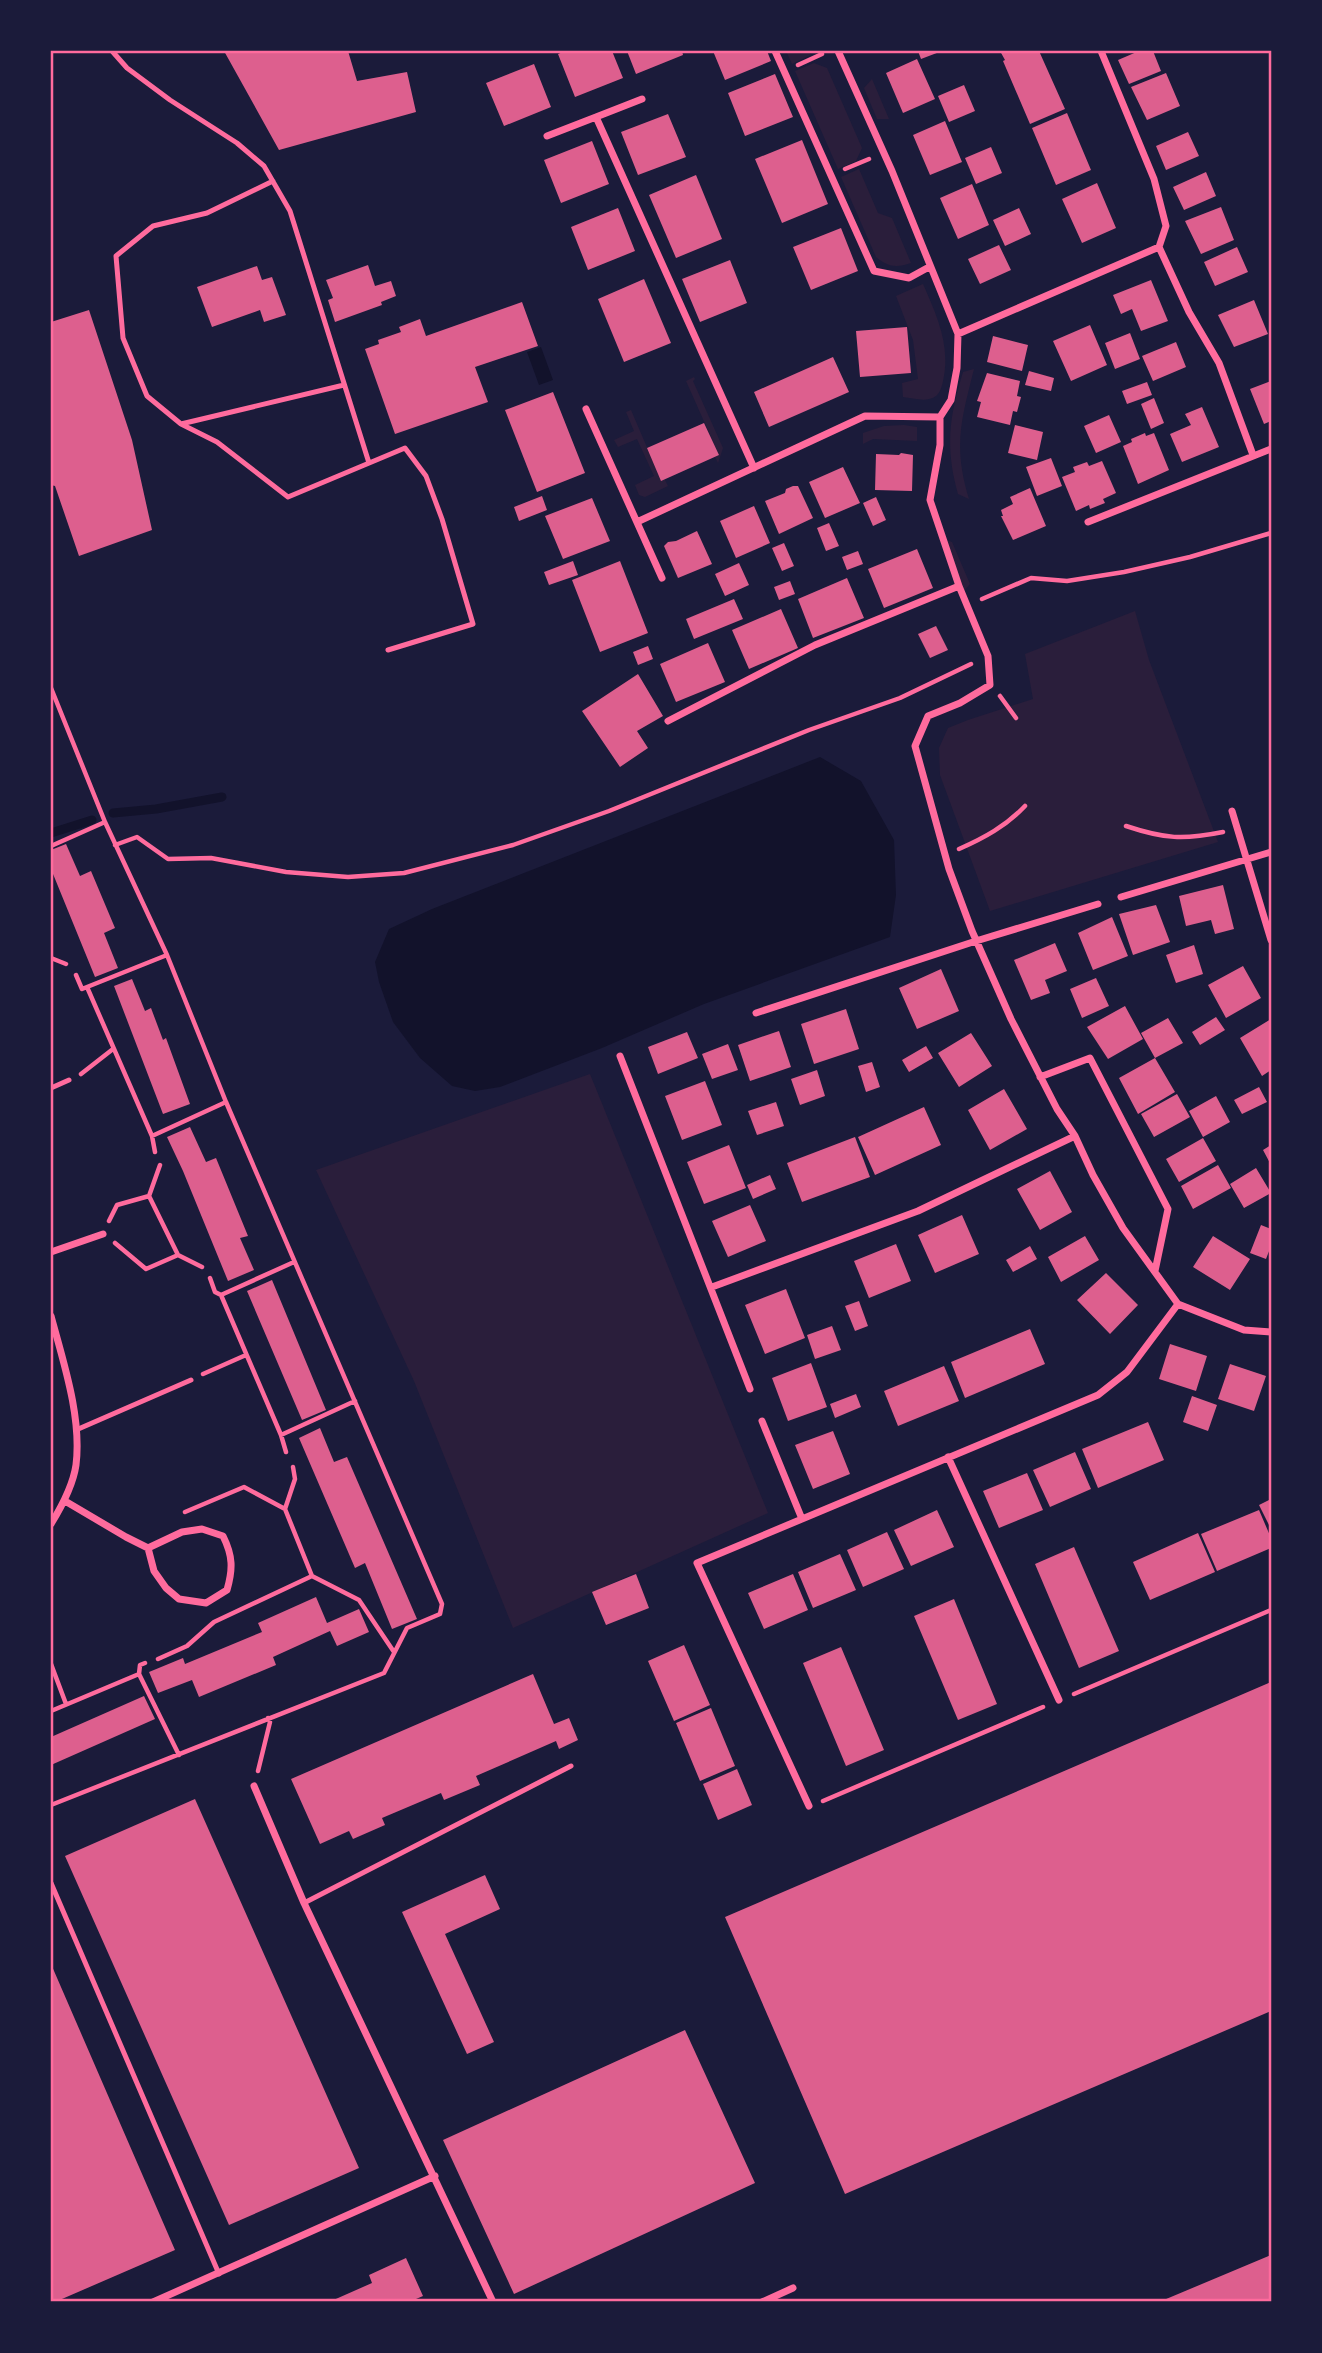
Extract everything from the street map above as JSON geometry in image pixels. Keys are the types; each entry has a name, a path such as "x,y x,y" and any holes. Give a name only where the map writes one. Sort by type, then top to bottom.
{"street":[{"path":"775,51 874,271 909,278 929,267"},
{"path":"838,51 958,334 957,368 951,400 940,417 940,445 930,500 959,586 988,656 990,685 960,703 928,716 915,747 945,855 976,941 1012,1020 1040,1077 1124,1228 1178,1304 1244,1330 1271,1332"},
{"path":"1101,51 1154,179 1167,226 1159,247 1189,312 1219,363 1253,455"},
{"path":"547,136 642,99"},
{"path":"596,117 754,468"},
{"path":"958,334 1159,247"},
{"path":"586,409 662,578"},
{"path":"637,522 865,416 940,417"},
{"path":"1088,522 1271,449"},
{"path":"668,720 815,645 959,586"},
{"path":"1232,811 1271,940"},
{"path":"1121,897 1271,852"},
{"path":"756,1013 1098,904"},
{"path":"620,1056 750,1389"},
{"path":"1040,1077 1090,1058 1168,1209 1155,1271"},
{"path":"712,1287 918,1211 1075,1136"},
{"path":"51,1252 103,1234"},
{"path":"809,1807 697,1563 1098,1395 1127,1372 1178,1304"},
{"path":"51,1316 68,1376 76,1430 76,1465 65,1501 51,1524"},
{"path":"762,1421 802,1519"},
{"path":"948,1457 1059,1700"},
{"path":"65,1501 148,1548"},
{"path":"202,1529 223,1536 231,1552 231,1576 227,1590 206,1603 179,1599 154,1572 148,1548 182,1532 202,1529"},
{"path":"254,1786 304,1903 493,2302"},
{"path":"153,2302 167,2299 435,2176"},
{"path":"762,2302 793,2288"}],"lane":[{"path":"112,51 127,68 170,100 237,143 264,166 290,211 369,463"},
{"path":"273,181 207,213 153,226 116,256 123,338 147,396 181,424 217,442 288,497 405,448 426,476 442,519 473,624 388,650"},
{"path":"181,424 344,385"},
{"path":"51,1088 68,1080"},
{"path":"76,1430 191,1380"},
{"path":"304,1903 571,1766"},
{"path":"51,1883 219,2274"}],"path":[{"path":"784,71 829,51"},
{"path":"831,174 883,153"},
{"path":"968,605 1031,578 1067,582 1124,572 1190,557 1271,533"},
{"path":"115,845 137,837 168,859 211,858 286,872 348,877 404,873 513,845 609,811 809,730 900,698 988,656"},
{"path":"990,685 1016,718"},
{"path":"51,688 105,822 167,955 226,1102 442,1604 440,1614 407,1628 384,1672 51,1805"},
{"path":"945,855 981,840 1008,822 1025,806"},
{"path":"51,846 105,822"},
{"path":"1126,826 1159,836 1177,838 1237,829"},
{"path":"76,975 82,989 87,988 167,955"},
{"path":"51,958 66,964"},
{"path":"87,988 152,1136 155,1152"},
{"path":"68,1080 85,1072 114,1049"},
{"path":"152,1136 226,1102"},
{"path":"160,1166 149,1196 178,1255 202,1267"},
{"path":"149,1196 117,1205 103,1234 146,1269 178,1255"},
{"path":"210,1278 215,1293 221,1295 294,1262"},
{"path":"221,1295 286,1452"},
{"path":"191,1380 246,1354"},
{"path":"281,1435 355,1401"},
{"path":"285,1509 295,1479 293,1467"},
{"path":"173,1517 244,1487 285,1509 312,1576 359,1600 394,1653"},
{"path":"158,1659 187,1646 214,1622 312,1576"},
{"path":"809,1807 1271,1610"},
{"path":"145,1663 140,1665 139,1674 179,1755"},
{"path":"51,1664 66,1704"},
{"path":"51,1711 139,1674"},
{"path":"254,1786 270,1722 268,1718"}],"shaded area":[{"path":"786,51 808,51 811,55 792,64"},
{"path":"814,63 827,68 862,148 856,161 838,169 795,71"},
{"path":"872,79 889,119 877,119 864,88"},
{"path":"859,169 878,213 892,218 911,263 892,266 876,257 841,177"},
{"path":"923,284 938,320 945,356 940,391 932,398 924,400 903,397 902,383 918,379 913,340 896,296"},
{"path":"541,347 553,380 539,385 527,352"},
{"path":"974,369 965,404 960,448 969,499 958,494 951,462 950,433 954,404 963,372"},
{"path":"694,377 693,381 723,448 718,463 715,457 719,455 686,381"},
{"path":"631,410 661,480 665,480 668,486 645,497 639,495 635,485 654,476 637,439 618,447 614,440 634,431 626,412"},
{"path":"884,426 917,427 917,441 873,439 863,444 863,433"},
{"path":"940,538 952,542 970,584 963,592"},
{"path":"1135,611 1149,660 1218,842 990,911 940,775 939,748 948,728 1033,699 1025,654"},
{"path":"820,757 861,781 894,840 896,895 890,937 704,1004 602,1048 500,1087 475,1091 452,1086 420,1058 393,1022 375,962 389,929 432,909"},
{"path":"590,1074 768,1513 513,1628 414,1381 316,1170"}],"building":[{"path":"224,51 348,51 357,81 407,72 416,112 279,150"},
{"path":"565,51 612,51 623,78 575,97 558,54"},
{"path":"627,51 682,51 683,55 636,74"},
{"path":"713,51 767,51 771,61 725,80"},
{"path":"918,51 942,51 921,59"},
{"path":"1000,51 1039,51 1065,109 1030,124"},
{"path":"1139,51 1153,51 1161,71 1129,84 1118,60"},
{"path":"917,59 935,99 903,113 886,73"},
{"path":"534,64 551,107 504,126 486,83"},
{"path":"1166,73 1180,106 1147,120 1131,87"},
{"path":"775,74 793,117 745,136 728,93"},
{"path":"964,85 975,111 949,122 938,96"},
{"path":"1067,113 1091,170 1056,185 1032,128"},
{"path":"668,114 686,157 638,175 621,132"},
{"path":"945,121 962,162 930,175 913,135"},
{"path":"1188,132 1199,156 1166,170 1156,146"},
{"path":"802,140 828,204 782,223 755,159"},
{"path":"592,141 609,184 561,203 544,160"},
{"path":"991,147 1002,173 976,184 965,158"},
{"path":"1206,172 1216,196 1184,210 1173,187"},
{"path":"696,175 722,239 676,258 649,195"},
{"path":"1097,183 1116,228 1082,243 1062,199"},
{"path":"972,184 989,225 958,239 940,198"},
{"path":"1221,207 1234,240 1201,254 1185,221"},
{"path":"618,208 635,251 588,270 571,227"},
{"path":"1019,208 1031,234 1005,246 993,220"},
{"path":"841,228 858,271 811,290 793,247"},
{"path":"999,245 1011,270 980,284 968,259"},
{"path":"1237,247 1248,272 1215,286 1204,262"},
{"path":"730,260 747,303 700,322 682,279"},
{"path":"368,265 375,286 391,281 396,296 381,302 382,305 335,322 328,300 333,298 326,280"},
{"path":"257,266 262,280 272,277 286,315 264,322 260,310 212,327 197,287"},
{"path":"644,279 671,343 624,362 598,299"},
{"path":"1151,280 1168,321 1141,331 1132,309 1121,314 1113,295"},
{"path":"1254,300 1268,334 1234,347 1218,315"},
{"path":"522,302 538,346 475,367 488,402 395,434 365,349 379,344 378,340 401,332 399,327 420,319 426,336"},
{"path":"89,310 132,440 152,530 79,556 55,486 51,485 51,322"},
{"path":"1090,325 1107,365 1071,381 1053,341"},
{"path":"907,327 911,373 860,377 856,331"},
{"path":"1130,333 1140,359 1115,369 1105,343"},
{"path":"993,336 1028,345 1022,371 987,362"},
{"path":"1176,342 1186,367 1153,381 1142,356"},
{"path":"833,357 849,392 769,427 754,392"},
{"path":"1029,371 1054,378 1051,391 1025,385"},
{"path":"987,373 1020,381 1017,396 1021,397 1017,412 1013,411 1010,425 977,417 981,402 977,401"},
{"path":"1271,381 1271,421 1264,424 1250,389"},
{"path":"1147,382 1152,395 1127,404 1122,391"},
{"path":"553,392 585,473 537,492 505,410"},
{"path":"1154,398 1164,423 1151,429 1141,404"},
{"path":"1202,407 1219,447 1182,462 1170,434 1191,425 1185,414"},
{"path":"1109,415 1121,442 1096,453 1084,426"},
{"path":"704,423 719,455 661,481 647,448"},
{"path":"1015,425 1043,432 1037,460 1008,453"},
{"path":"1145,433 1146,436 1154,433 1169,470 1138,484 1123,446"},
{"path":"876,454 913,455 912,491 875,490"},
{"path":"1051,458 1062,486 1037,496 1026,467"},
{"path":"1102,461 1116,493 1103,499 1105,503 1090,509 1089,505 1076,511 1062,477 1075,472 1073,467 1087,462 1089,466"},
{"path":"843,467 860,503 825,518 809,482"},
{"path":"798,486 813,518 779,534 765,501 785,493 786,489"},
{"path":"1030,488 1046,526 1013,540 1001,516 1001,510 1013,504 1010,497"},
{"path":"542,496 547,510 519,521 514,507"},
{"path":"876,497 886,520 873,526 863,503"},
{"path":"592,498 610,541 563,559 545,516"},
{"path":"754,506 770,543 736,558 720,521"},
{"path":"829,523 839,546 826,551 817,528"},
{"path":"697,531 712,564 678,578 664,546"},
{"path":"784,543 794,566 782,571 772,548"},
{"path":"917,549 933,588 884,608 868,569"},
{"path":"858,551 863,564 847,570 842,557"},
{"path":"573,561 578,575 549,585 544,572"},
{"path":"620,561 648,633 600,652 572,580"},
{"path":"739,563 749,585 725,596 715,574"},
{"path":"847,578 864,618 813,638 798,599"},
{"path":"790,581 795,594 779,600 774,587"},
{"path":"734,599 743,619 694,639 686,619"},
{"path":"781,609 798,648 749,669 732,630"},
{"path":"936,626 948,650 930,658 918,634"},
{"path":"708,643 725,682 676,702 660,664"},
{"path":"648,646 653,659 638,665 633,652"},
{"path":"638,674 663,716 637,731 648,748 620,767 582,711"},
{"path":"66,844 80,876 91,871 115,928 104,933 118,968 95,977 51,869 51,850"},
{"path":"1223,885 1234,929 1215,934 1211,920 1186,926 1179,896"},
{"path":"1156,905 1170,942 1133,955 1119,914"},
{"path":"1112,917 1128,956 1093,970 1078,933"},
{"path":"1055,943 1067,971 1045,980 1050,993 1031,1000 1014,960"},
{"path":"1194,945 1203,974 1176,983 1166,955"},
{"path":"1243,966 1261,998 1226,1018 1208,985"},
{"path":"941,969 959,1011 917,1029 899,988"},
{"path":"1096,978 1109,1006 1082,1018 1070,989"},
{"path":"132,979 145,1011 151,1008 163,1040 166,1038 190,1104 163,1114 114,986"},
{"path":"1125,1006 1143,1039 1108,1059 1087,1027"},
{"path":"846,1009 859,1049 814,1064 801,1024"},
{"path":"1216,1017 1225,1030 1200,1045 1192,1032"},
{"path":"1168,1018 1183,1043 1155,1058 1141,1033"},
{"path":"1271,1019 1271,1070 1262,1076 1240,1038"},
{"path":"779,1031 791,1067 750,1081 738,1045"},
{"path":"687,1032 698,1058 658,1074 648,1047"},
{"path":"971,1033 992,1066 959,1087 938,1053"},
{"path":"728,1044 738,1070 712,1079 702,1054"},
{"path":"926,1046 933,1058 909,1072 902,1060"},
{"path":"1155,1058 1175,1092 1138,1114 1119,1078"},
{"path":"872,1062 880,1087 866,1092 858,1066"},
{"path":"817,1070 825,1096 800,1105 791,1079"},
{"path":"705,1081 722,1125 682,1140 665,1096"},
{"path":"1259,1087 1267,1102 1242,1114 1234,1100"},
{"path":"1004,1089 1027,1129 990,1150 968,1110"},
{"path":"1177,1094 1190,1117 1154,1137 1141,1114"},
{"path":"1216,1096 1230,1122 1203,1137 1189,1111"},
{"path":"776,1102 784,1126 757,1135 748,1111"},
{"path":"924,1107 941,1145 875,1175 858,1137"},
{"path":"190,1127 206,1162 216,1158 248,1236 240,1238 254,1270 228,1281 167,1137"},
{"path":"855,1137 870,1177 802,1202 787,1163"},
{"path":"1203,1138 1216,1161 1179,1182 1166,1159"},
{"path":"729,1145 746,1188 704,1204 687,1162"},
{"path":"1271,1145 1271,1165 1263,1150"},
{"path":"1218,1165 1231,1188 1193,1209 1181,1186"},
{"path":"1256,1168 1271,1193 1244,1208 1230,1184"},
{"path":"1050,1171 1072,1212 1040,1230 1017,1189"},
{"path":"770,1175 776,1189 753,1199 747,1185"},
{"path":"750,1205 766,1241 728,1257 712,1221"},
{"path":"962,1215 979,1254 935,1273 918,1235"},
{"path":"1261,1225 1271,1229 1271,1246 1266,1259 1250,1253"},
{"path":"1085,1236 1099,1260 1061,1282 1048,1257"},
{"path":"1213,1236 1250,1259 1230,1290 1193,1267"},
{"path":"896,1244 911,1281 869,1298 854,1261"},
{"path":"1030,1246 1037,1259 1013,1272 1006,1260"},
{"path":"1106,1273 1138,1305 1110,1334 1077,1300"},
{"path":"272,1280 326,1410 302,1420 247,1291"},
{"path":"786,1289 805,1338 765,1354 745,1305"},
{"path":"859,1301 868,1326 855,1331 845,1306"},
{"path":"832,1326 841,1350 815,1359 807,1335"},
{"path":"1030,1329 1045,1364 965,1398 951,1362"},
{"path":"1170,1344 1207,1356 1196,1391 1159,1379"},
{"path":"811,1363 827,1407 788,1421 772,1378"},
{"path":"1230,1364 1266,1376 1254,1411 1218,1399"},
{"path":"944,1366 959,1401 898,1426 884,1391"},
{"path":"856,1394 861,1407 835,1418 830,1404"},
{"path":"1192,1396 1217,1405 1208,1431 1183,1422"},
{"path":"1148,1422 1164,1460 1098,1488 1082,1449"},
{"path":"320,1428 334,1462 347,1457 417,1619 392,1629 365,1563 355,1568 299,1438"},
{"path":"833,1431 850,1474 813,1489 795,1445"},
{"path":"1075,1452 1091,1489 1050,1507 1033,1470"},
{"path":"1027,1473 1043,1510 999,1528 983,1491"},
{"path":"1271,1499 1271,1529 1259,1505"},
{"path":"937,1510 954,1547 911,1566 894,1530"},
{"path":"1259,1510 1271,1538 1271,1548 1217,1571 1201,1534"},
{"path":"887,1532 904,1569 863,1587 847,1550"},
{"path":"1198,1533 1215,1572 1150,1600 1133,1562"},
{"path":"1074,1547 1119,1651 1079,1668 1035,1564"},
{"path":"840,1554 856,1590 813,1608 798,1572"},
{"path":"636,1574 649,1608 606,1625 592,1592"},
{"path":"793,1574 808,1610 764,1629 748,1593"},
{"path":"316,1597 327,1623 359,1609 369,1632 337,1646 330,1631 273,1657 276,1665 199,1697 192,1680 158,1693 149,1672 183,1658 185,1664 262,1632 258,1623"},
{"path":"954,1599 997,1704 958,1720 914,1616"},
{"path":"684,1645 710,1705 674,1721 648,1661"},
{"path":"841,1647 884,1750 846,1766 803,1663"},
{"path":"533,1674 554,1724 569,1718 578,1740 559,1749 556,1741 476,1776 480,1785 444,1800 441,1793 382,1818 385,1825 353,1839 349,1831 320,1844 291,1779"},
{"path":"1271,1682 1271,2011 845,2194 725,1917"},
{"path":"144,1696 155,1719 51,1765 51,1737"},
{"path":"711,1708 735,1766 700,1781 676,1723"},
{"path":"737,1769 752,1805 718,1820 703,1784"},
{"path":"195,1799 359,2168 229,2225 65,1856"},
{"path":"485,1875 500,1909 445,1934 494,2042 467,2054 402,1912"},
{"path":"51,1964 175,2250 55,2302 51,2302"},
{"path":"685,2030 755,2183 514,2294 443,2140"},
{"path":"1271,2255 1271,2302 1159,2302"},
{"path":"406,2258 423,2296 416,2299 417,2302 329,2302 372,2283 369,2275"}],"waterway":[{"path":"113,813 156,809 222,797"},
{"path":"51,833 92,820"}]}
